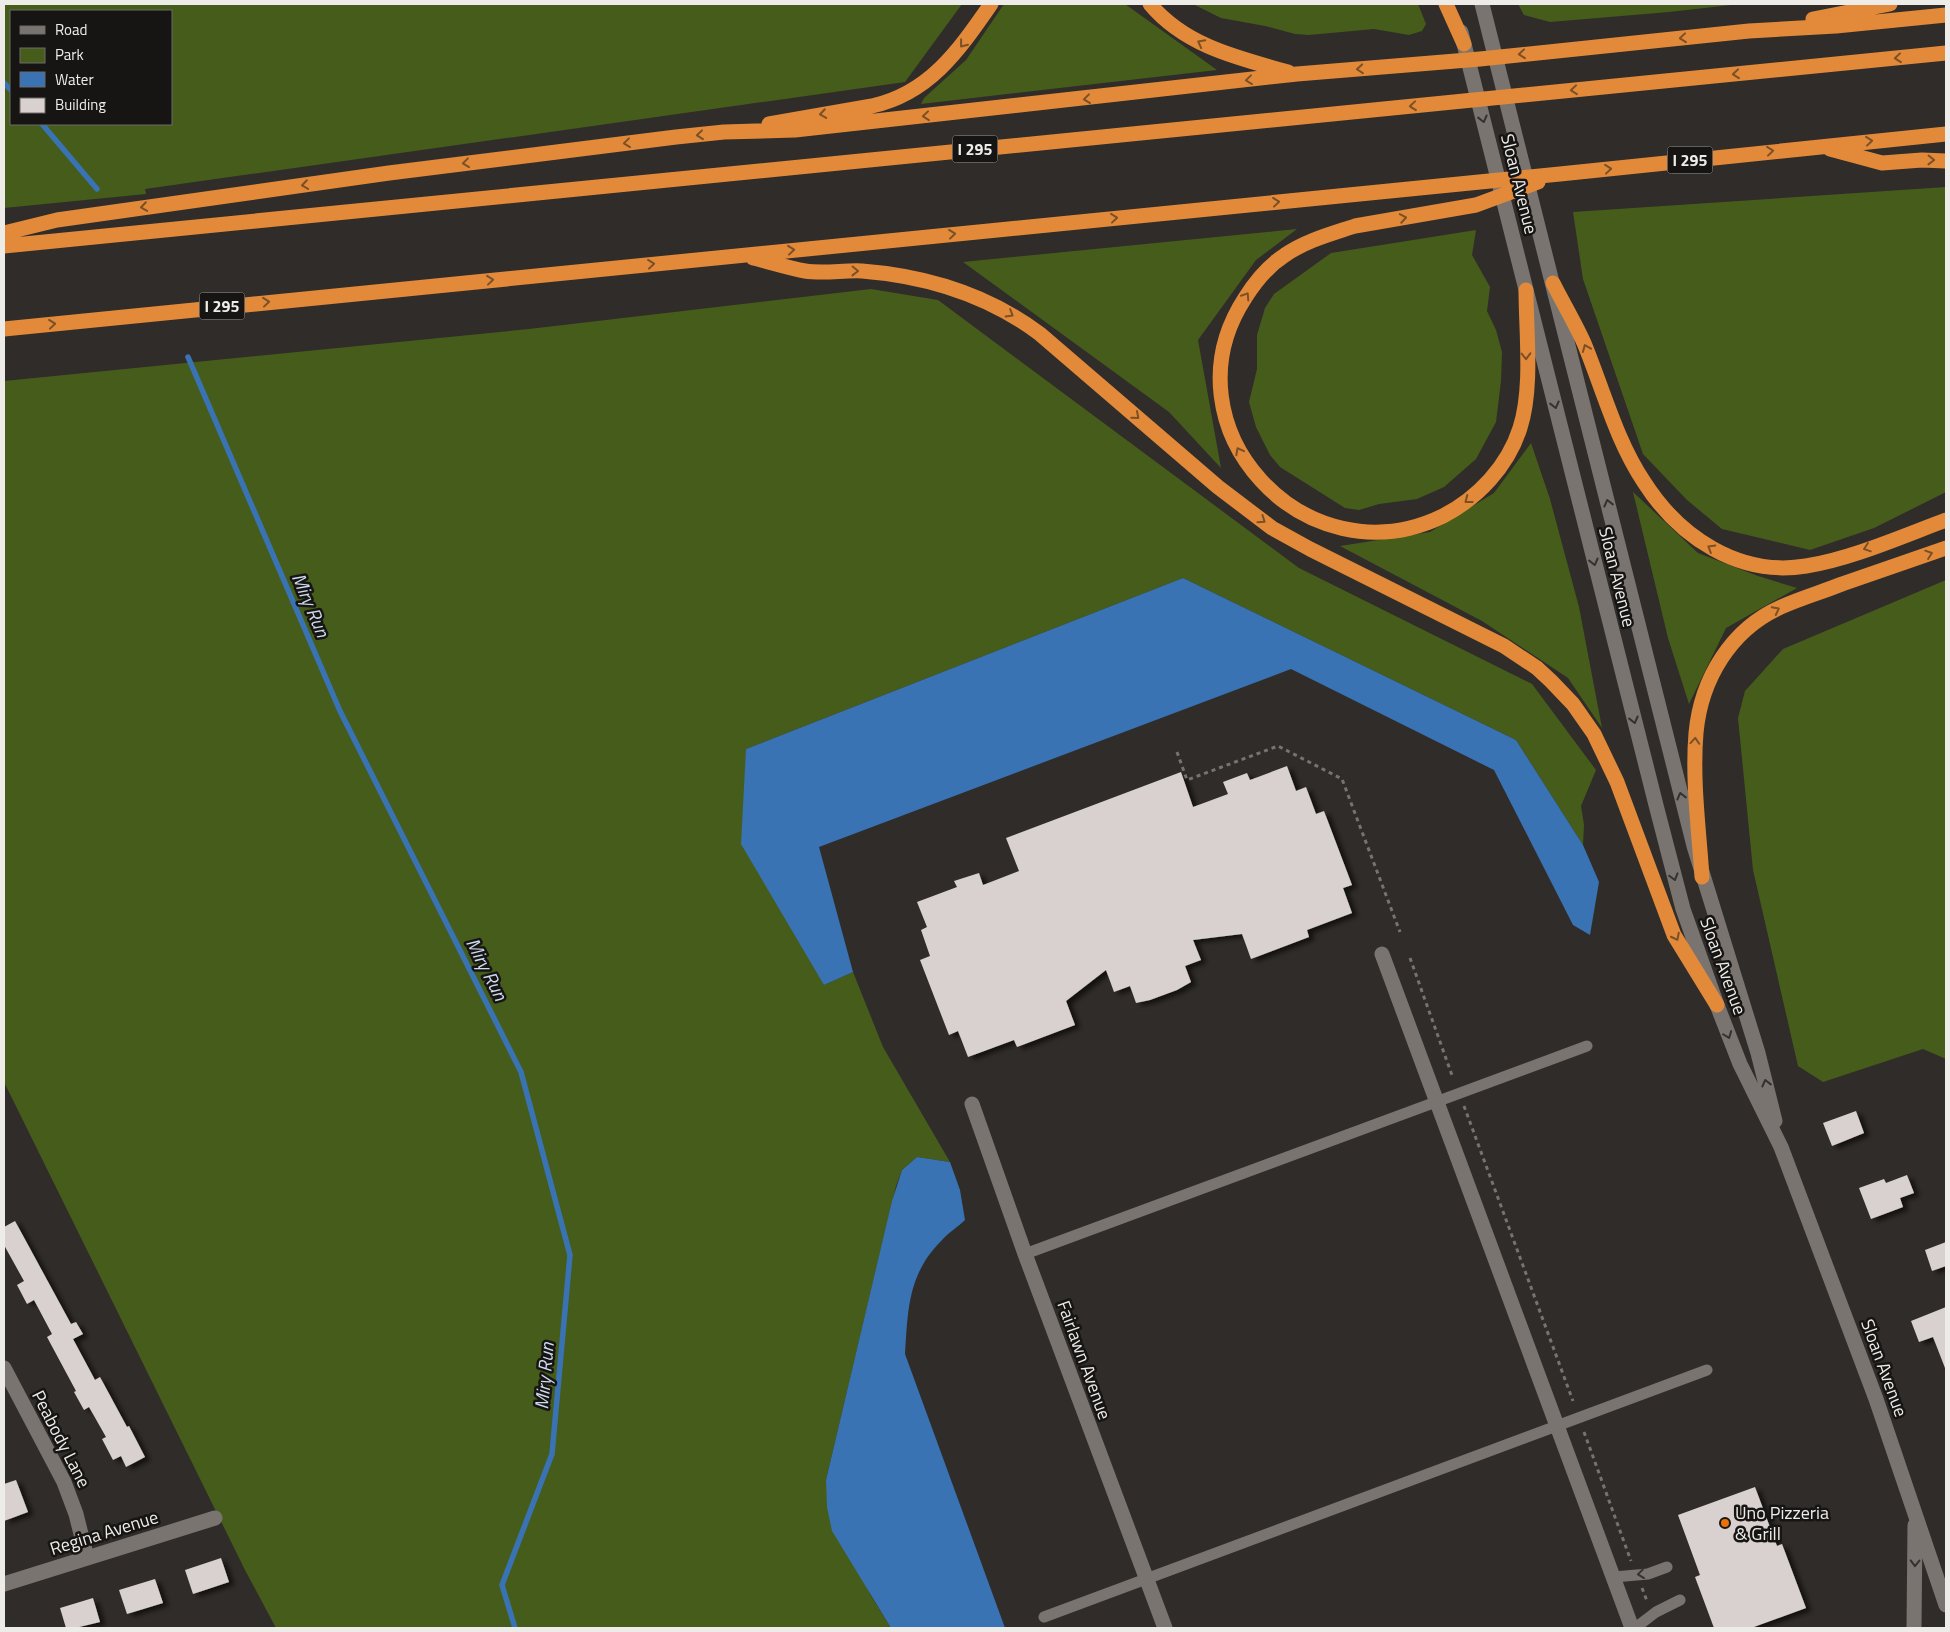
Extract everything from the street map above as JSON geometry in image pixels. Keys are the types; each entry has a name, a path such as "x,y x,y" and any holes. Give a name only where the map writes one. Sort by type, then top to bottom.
{"highway":[{"path":"4,233 56,220 389,173 724,132 872,106 894,100 930,78 945,65 991,4"},
{"path":"1150,4 1180,31 1215,50 1297,74"},
{"path":"1446,4 1464,44"},
{"path":"1749,31 1890,4"},
{"path":"724,132 795,130 1297,74 1480,59 1749,31 1836,26 1946,14"},
{"name":"I 295","path":"4,246 1946,53"},
{"name":"I 295","path":"4,329 1946,134"},
{"path":"1820,146 1882,163 1922,160 1946,161"},
{"path":"1526,290 1526,393 1520,430 1507,456 1492,478 1472,497 1449,513 1422,525 1407,529 1377,533 1345,530 1318,521 1288,506 1266,487 1242,456 1230,430 1224,407 1221,387 1222,358 1228,332 1238,308 1253,286 1274,263 1296,248 1355,226 1476,205 1560,174"},
{"path":"742,255 807,272 860,271 904,276 949,288 991,303 1024,322 1040,334 1218,487 1272,528 1504,646 1537,668 1573,704 1594,734 1617,782 1674,935 1717,1005"},
{"path":"1552,283 1583,341 1616,426 1644,483 1676,520 1711,548 1748,564 1775,568 1805,566 1849,555 1946,520"},
{"path":"1702,877 1695,764 1696,730 1713,672 1731,644 1753,623 1780,607 1946,548"}],"main road":[{"name":"Sloan Avenue","path":"1454,4 1674,876 1717,1005 1740,1064 1781,1147 1867,1374 1946,1605"},
{"name":"Sloan Avenue","path":"1482,4 1702,877 1758,1053 1781,1147"},
{"path":"1382,954 1556,1426 1633,1628"},
{"name":"Fairlawn Avenue","path":"972,1104 1025,1254 1165,1628"},
{"name":"Peabody Lane","path":"4,1368 64,1482 76,1514 87,1558"},
{"path":"1914,1628 1915,1514"},
{"name":"Regina Avenue","path":"4,1584 215,1518"}],"lane":[{"path":"1025,1254 1587,1046"},
{"path":"1044,1617 1707,1370"},
{"path":"1614,1577 1648,1574 1667,1567"},
{"path":"1633,1628 1656,1612 1680,1600"}],"path":[{"path":"1176,752 1187,780 1278,746 1342,779 1400,932"},
{"path":"1410,958 1453,1078"},
{"path":"1464,1106 1573,1401"},
{"path":"1584,1432 1633,1564"},
{"path":"1641,1587 1648,1604"}],"green space":[{"path":"4,4 962,4 905,82 145,189 146,194 4,208"},
{"path":"1004,4 1125,4 1217,70 921,104 924,98 966,60"},
{"path":"1193,4 1418,4 1426,24 1422,31 1409,35 1374,29 1309,35 1295,34 1221,18"},
{"path":"1518,4 1740,4 1550,22 1524,15"},
{"path":"1946,187 1946,492 1874,528 1810,550 1722,529 1687,500 1643,454 1583,279 1573,212"},
{"path":"1297,229 1256,260 1198,340 1221,468 1169,412 963,262"},
{"path":"1476,230 1472,255 1490,287 1487,311 1496,330 1502,352 1496,422 1476,459 1444,487 1417,499 1379,504 1359,510 1345,508 1280,467 1270,455 1256,427 1249,402 1257,369 1257,335 1265,308 1274,294 1331,253"},
{"path":"871,289 938,300 1299,568 1532,684 1596,770 1581,806 1584,825 1583,845 1516,740 1183,578 746,749 824,985 853,972 883,1047 950,1162 917,1157 902,1170 896,1186 826,1480 870,1594 891,1628 276,1628 245,1570 4,1082 4,381 529,329"},
{"path":"1531,443 1550,499 1579,607 1602,728 1568,678 1482,621 1340,546 1430,532 1494,493"},
{"path":"1633,492 1698,553 1758,576 1797,588 1726,628 1689,704 1668,638"},
{"path":"1946,580 1946,1059 1923,1049 1823,1082 1798,1066 1753,870 1738,718 1745,691 1783,649"}],"water":[{"path":"1183,578 1516,740 1583,845 1599,882 1590,935 1573,925 1494,770 1291,669 819,847 853,972 824,985 741,844 746,749"},
{"path":"917,1157 950,1162 960,1190 965,1220 945,1237 931,1253 916,1279 909,1307 905,1354 1005,1628 891,1628 832,1531 827,1507 826,1480 892,1201 902,1170"}],"building":[{"path":"1287,766 1296,791 1306,787 1316,814 1324,811 1352,885 1343,888 1352,913 1307,930 1309,937 1251,959 1242,934 1193,940 1201,960 1185,966 1191,982 1177,990 1150,1000 1136,1003 1130,986 1114,992 1106,970 1066,1001 1075,1025 1017,1047 1014,1040 968,1057 958,1031 949,1035 920,960 930,956 921,930 927,927 917,902 957,887 954,881 979,873 983,885 1019,871 1006,838 1181,772 1193,807 1228,794 1223,782 1247,773 1250,780"},
{"path":"1856,1111 1864,1133 1832,1146 1823,1123"},
{"path":"1907,1175 1914,1193 1900,1198 1903,1207 1871,1219 1859,1188 1884,1179 1886,1183"},
{"path":"15,1221 71,1324 76,1322 83,1334 73,1339 95,1380 100,1377 145,1457 126,1467 121,1456 113,1460 102,1439 106,1437 89,1407 84,1410 74,1392 76,1391 47,1337 52,1334 34,1300 27,1304 17,1285 24,1281 4,1245 4,1227"},
{"path":"1946,1242 1946,1266 1932,1271 1925,1250"},
{"path":"1946,1307 1945,1368 1933,1337 1919,1342 1911,1321"},
{"path":"16,1480 28,1512 4,1521 4,1484"},
{"path":"1755,1487 1777,1546 1782,1544 1806,1608 1751,1628 1714,1628 1695,1577 1700,1575 1678,1515"},
{"path":"221,1558 229,1582 193,1594 185,1570"},
{"path":"155,1579 163,1603 127,1614 119,1590"},
{"path":"93,1598 100,1622 75,1628 66,1628 60,1608"}],"waterway":[{"name":"Miry Run","path":"4,83 10,89"},
{"name":"Miry Run","path":"43,125 97,189"},
{"name":"Miry Run","path":"188,357 340,711 521,1072 570,1255 552,1454 502,1585 515,1628"}],"place":[{"name":"Uno Pizzeria & Grill","path":"1725,1523"}]}
